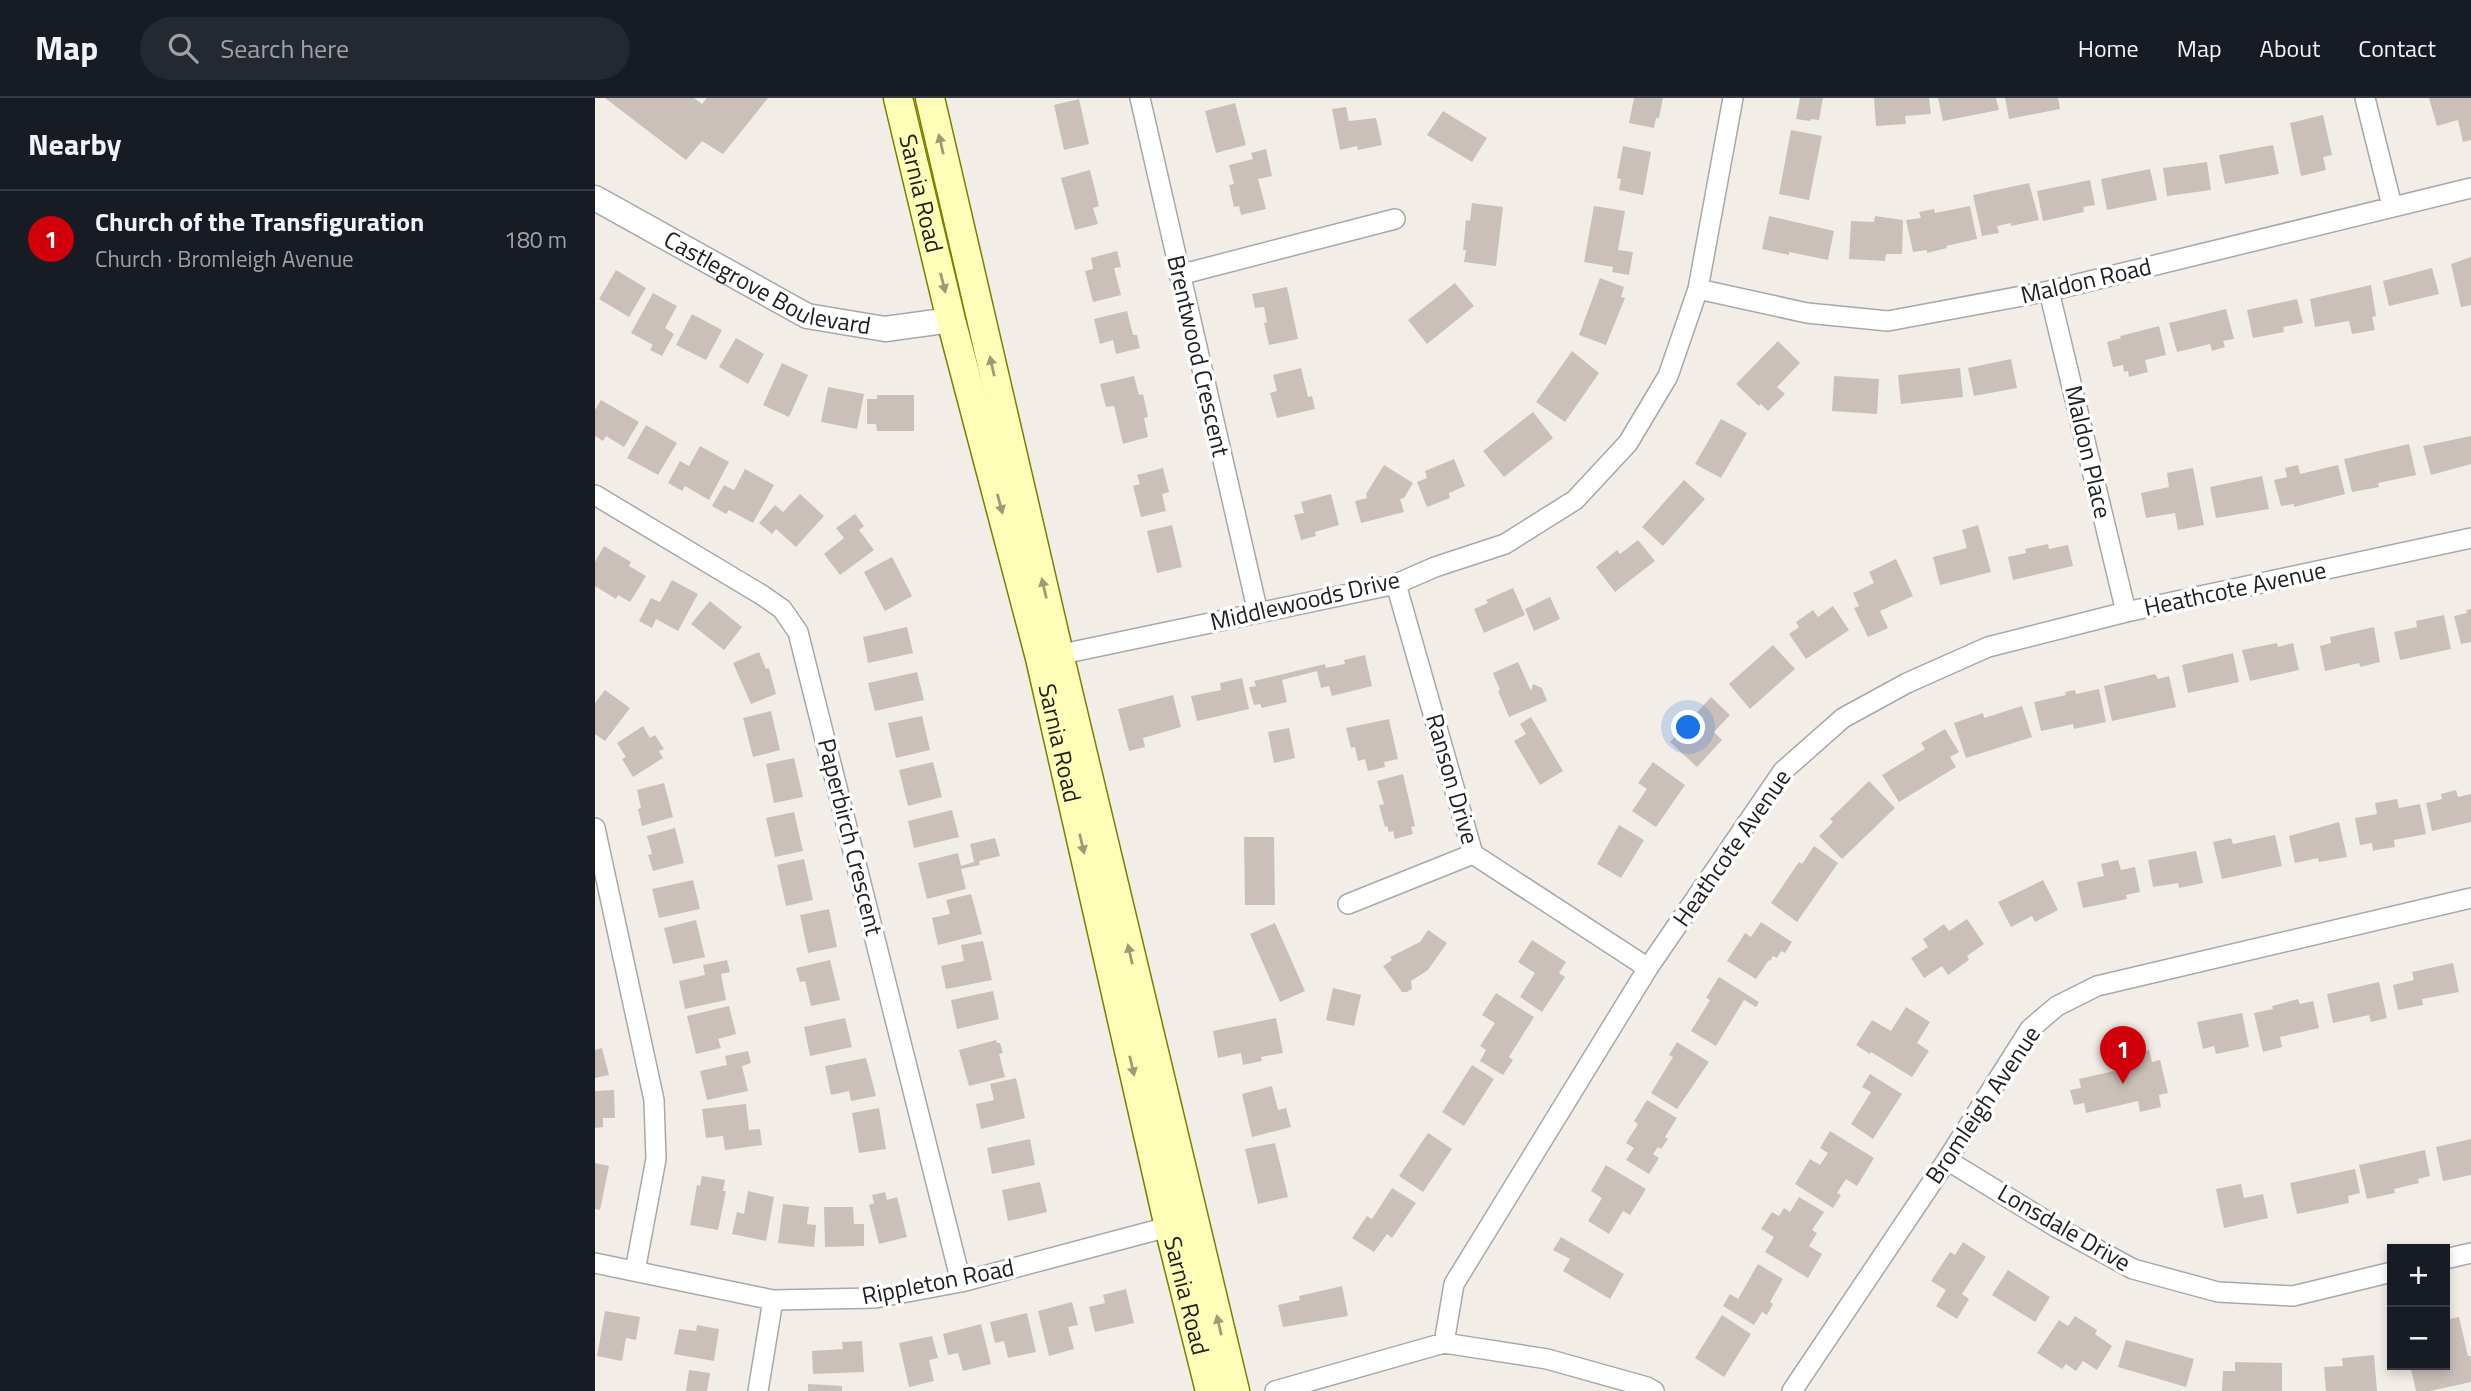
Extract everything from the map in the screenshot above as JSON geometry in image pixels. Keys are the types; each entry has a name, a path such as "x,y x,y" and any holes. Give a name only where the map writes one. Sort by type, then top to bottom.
{"main road":[{"name":"Sarnia Road","path":"898,98 951,320 1049,656"},
{"name":"Sarnia Road","path":"930,98 1049,656 1181,1223 1210,1391"},
{"name":"Sarnia Road","path":"1181,1223 1235,1391"}],"street":[{"name":"Brentwood Crescent","path":"1140,98 1258,614"},
{"name":"Middlewoods Drive","path":"1049,656 1396,584 1435,567 1505,544 1575,500 1628,443 1668,376 1698,289 1733,98"},
{"path":"2365,98 2392,206"},
{"name":"Maldon Road","path":"1698,289 1807,313 1888,321 2049,291 2471,188"},
{"name":"Castlegrove Boulevard","path":"595,198 807,316 884,329 951,320"},
{"path":"1179,275 1395,219"},
{"name":"Maldon Place","path":"2049,291 2126,612"},
{"name":"Paperbirch Crescent","path":"595,495 762,595 782,609 798,632 961,1282"},
{"name":"Heathcote Avenue","path":"1444,1343 1454,1284 1648,968 1783,771 1843,718 1907,683 1988,647 2126,612 2471,538"},
{"name":"Ranson Drive","path":"1396,584 1473,854 1648,968"},
{"path":"595,828 654,1100 656,1159 635,1271"},
{"path":"1348,904 1473,854"},
{"name":"Bromleigh Avenue","path":"1792,1391 1947,1160 2030,1029 2057,1006 2097,986 2471,898"},
{"name":"Lonsdale Drive","path":"1947,1160 2056,1227 2133,1269 2218,1292 2293,1296 2387,1273"},
{"name":"Rippleton Road","path":"595,1263 773,1300 875,1298 961,1282 1181,1223"},
{"path":"2450,1258 2471,1253"},
{"path":"758,1391 773,1300"},
{"path":"1275,1391 1444,1343 1547,1359 1654,1391"}],"building":[{"path":"605,98 694,98 702,104 707,98 768,98 723,154 702,141 686,160"},
{"path":"1634,98 1663,98 1654,128 1629,123"},
{"path":"1800,98 1823,98 1819,120 1796,119"},
{"path":"1874,98 1929,98 1931,114 1905,116 1906,124 1876,126"},
{"path":"1938,98 1996,98 1999,110 1943,121"},
{"path":"2005,98 2058,98 2060,109 2009,119"},
{"path":"2429,98 2471,98 2471,140 2463,142 2458,120 2437,126"},
{"path":"1079,99 1089,144 1064,150 1054,105"},
{"path":"1235,103 1246,145 1216,153 1205,111"},
{"path":"1346,107 1349,121 1376,118 1382,145 1358,150 1357,146 1340,150 1332,109"},
{"path":"1443,111 1487,138 1472,162 1427,135"},
{"path":"2323,115 2332,155 2323,157 2326,170 2301,176 2290,123"},
{"path":"1791,130 1822,136 1809,200 1779,194"},
{"path":"2273,145 2279,174 2225,184 2219,155"},
{"path":"1623,146 1651,152 1643,195 1619,190 1621,179 1617,178"},
{"path":"1266,149 1272,176 1258,179 1266,209 1241,215 1239,206 1234,207 1229,185 1234,184 1229,165 1253,159 1251,153"},
{"path":"2207,162 2211,190 2167,196 2163,168"},
{"path":"2150,169 2157,200 2107,210 2101,179"},
{"path":"1090,170 1099,206 1093,208 1098,224 1075,230 1061,178"},
{"path":"2090,180 2095,205 2083,207 2084,212 2043,221 2037,191"},
{"path":"2029,183 2039,220 1997,226 1999,233 1982,236 1973,195"},
{"path":"1472,203 1503,207 1496,266 1464,262 1466,220 1470,221"},
{"path":"1594,206 1625,211 1618,250 1633,252 1629,275 1612,272 1613,267 1584,262"},
{"path":"1970,206 1977,239 1927,253 1927,250 1913,252 1906,220 1921,218 1919,212 1934,209 1935,213"},
{"path":"1769,216 1834,231 1828,260 1762,249"},
{"path":"1875,216 1903,220 1902,254 1886,254 1885,261 1849,259 1851,221 1874,222"},
{"path":"1117,251 1121,267 1114,268 1121,295 1093,302 1085,271 1093,269 1091,258"},
{"path":"2471,257 2471,305 2461,307 2451,264"},
{"path":"2432,268 2439,294 2389,306 2383,281"},
{"path":"616,270 646,288 629,317 599,299"},
{"path":"1600,278 1624,287 1621,297 1625,298 1606,345 1579,335"},
{"path":"1455,283 1474,306 1427,344 1408,320"},
{"path":"2371,285 2376,316 2372,317 2375,330 2352,334 2349,321 2315,327 2310,299"},
{"path":"1287,287 1298,339 1269,345 1264,307 1255,308 1252,294"},
{"path":"653,293 677,306 665,328 674,334 662,356 650,350 653,345 631,333"},
{"path":"2297,299 2303,323 2283,327 2284,332 2253,338 2247,310"},
{"path":"2226,309 2234,339 2223,341 2225,347 2212,351 2210,344 2177,352 2169,323"},
{"path":"1127,311 1133,335 1137,335 1140,348 1116,354 1113,340 1100,344 1094,319"},
{"path":"692,314 722,330 706,360 676,345"},
{"path":"2159,326 2166,355 2145,360 2148,372 2129,377 2128,371 2124,372 2123,365 2113,367 2107,342"},
{"path":"736,338 764,354 748,384 719,367"},
{"path":"1778,341 1800,363 1777,387 1785,394 1768,411 1736,384"},
{"path":"1572,351 1599,373 1565,422 1536,402"},
{"path":"2011,359 2017,388 1974,396 1968,368"},
{"path":"782,363 808,375 789,417 763,405"},
{"path":"1301,368 1308,397 1312,396 1315,409 1277,418 1270,393 1277,391 1273,375"},
{"path":"1960,368 1963,397 1901,404 1898,375"},
{"path":"1134,376 1139,395 1143,394 1148,417 1144,418 1148,437 1123,444 1114,406 1106,407 1100,384"},
{"path":"1834,376 1879,379 1877,414 1832,411"},
{"path":"828,387 864,394 857,429 821,422"},
{"path":"877,395 914,395 914,431 877,431 876,424 867,424 867,399 877,399"},
{"path":"601,400 639,422 624,447 606,436 603,441 595,436 595,410"},
{"path":"1533,412 1553,438 1504,477 1483,451"},
{"path":"1721,419 1747,433 1721,478 1695,464"},
{"path":"646,425 677,443 658,475 627,458"},
{"path":"2471,436 2471,464 2431,475 2423,446"},
{"path":"2409,444 2416,475 2352,492 2344,459"},
{"path":"700,446 729,462 709,500 685,486 682,491 668,483 680,461 689,466"},
{"path":"1454,459 1465,486 1449,493 1450,498 1427,507 1417,482 1427,478 1425,471"},
{"path":"1384,465 1413,483 1404,498 1400,499 1404,512 1361,523 1355,501 1367,498 1366,494"},
{"path":"2298,465 2300,474 2338,465 2345,494 2294,507 2294,504 2281,506 2274,480 2287,477 2285,468"},
{"path":"1163,468 1169,492 1162,494 1166,511 1141,517 1133,486 1140,484 1137,475"},
{"path":"2193,468 2204,525 2178,530 2175,513 2146,518 2141,493 2169,487 2167,473"},
{"path":"745,469 774,485 753,523 729,510 726,514 712,506 724,485 734,490"},
{"path":"2262,476 2269,509 2216,518 2210,487"},
{"path":"1684,480 1705,499 1663,546 1642,527"},
{"path":"800,494 824,516 796,547 776,529 772,534 759,523 775,505 783,512"},
{"path":"1331,494 1339,525 1315,532 1316,536 1301,540 1294,515 1304,513 1301,502"},
{"path":"855,514 864,526 859,530 874,550 840,575 824,554 844,538 836,528"},
{"path":"1172,525 1182,567 1157,573 1147,531"},
{"path":"1978,525 1991,572 1940,585 1933,557 1967,548 1962,530"},
{"path":"1638,540 1655,561 1615,592 1596,567 1617,550 1620,554"},
{"path":"2048,544 2049,549 2068,545 2073,566 2013,580 2008,557 2026,553 2025,549"},
{"path":"604,546 631,562 629,566 646,576 630,602 618,595 616,599 595,586 595,562"},
{"path":"892,557 912,596 885,611 864,572"},
{"path":"1896,559 1913,596 1880,611 1888,628 1868,637 1854,608 1859,606 1853,593 1874,583 1869,572"},
{"path":"672,580 698,594 678,631 656,619 652,628 639,621 651,598 660,602"},
{"path":"1513,588 1525,615 1484,633 1474,609 1488,603 1486,600"},
{"path":"1550,597 1560,619 1534,631 1525,609"},
{"path":"710,601 742,627 724,650 691,624"},
{"path":"1833,606 1849,630 1806,659 1789,634 1799,627 1796,622 1813,610 1818,617"},
{"path":"2471,609 2471,642 2461,644 2454,616 2467,613 2466,610"},
{"path":"2444,615 2451,649 2400,660 2394,632 2417,627 2416,621"},
{"path":"907,627 913,653 868,663 863,637"},
{"path":"2374,627 2380,662 2360,667 2359,663 2325,671 2320,646 2331,643 2330,637"},
{"path":"2277,643 2278,647 2293,643 2299,670 2250,681 2242,650"},
{"path":"1773,645 1795,669 1750,709 1729,684"},
{"path":"759,652 766,669 769,668 776,694 751,704 733,663"},
{"path":"2233,653 2239,682 2188,693 2182,665"},
{"path":"1365,655 1372,686 1332,696 1329,686 1321,688 1317,671 1282,680 1287,702 1262,708 1260,704 1254,705 1249,687 1256,686 1254,681 1325,664 1326,668 1345,664 1344,660"},
{"path":"1518,662 1531,691 1533,684 1542,688 1547,701 1509,717 1493,673"},
{"path":"917,672 924,700 875,711 868,683"},
{"path":"2155,674 2158,679 2169,676 2176,707 2112,721 2104,686"},
{"path":"1242,678 1249,709 1197,721 1191,696 1221,690 1220,683"},
{"path":"2099,689 2106,722 2074,729 2073,724 2041,731 2034,702 2066,695 2065,692 2075,690 2076,694"},
{"path":"605,690 630,708 605,741 595,734 595,703"},
{"path":"1173,695 1181,727 1143,738 1145,747 1129,751 1118,709"},
{"path":"1711,697 1730,715 1714,732 1722,740 1697,767 1670,742"},
{"path":"2022,706 2032,737 1966,758 1954,723 1983,713 1984,718"},
{"path":"771,711 780,750 753,757 743,718"},
{"path":"922,716 930,750 896,758 888,723"},
{"path":"1531,717 1563,771 1540,785 1514,741 1526,734 1520,724"},
{"path":"1389,719 1398,759 1384,762 1385,767 1368,771 1365,759 1358,761 1355,747 1351,748 1346,728"},
{"path":"643,726 650,738 655,735 664,749 659,751 663,758 633,777 622,759 626,757 617,743"},
{"path":"1289,728 1295,758 1274,763 1268,732"},
{"path":"1945,729 1959,752 1950,757 1956,767 1899,802 1882,775 1925,749 1921,743"},
{"path":"794,758 803,797 774,803 766,764"},
{"path":"933,762 942,797 908,806 899,770"},
{"path":"1653,762 1685,785 1656,827 1632,811 1647,789 1638,783"},
{"path":"1403,774 1415,826 1411,827 1413,834 1395,839 1393,831 1389,832 1387,826 1385,827 1379,805 1384,804 1377,781"},
{"path":"1869,781 1895,808 1842,859 1819,836 1833,822 1830,819"},
{"path":"664,783 673,817 642,826 637,790"},
{"path":"2456,790 2458,797 2471,794 2471,822 2432,831 2426,803 2442,799 2441,794"},
{"path":"2397,799 2399,808 2420,804 2426,834 2394,840 2395,847 2373,851 2372,843 2360,845 2355,818 2377,814 2375,803"},
{"path":"952,810 959,837 914,848 908,821"},
{"path":"794,812 803,851 775,857 766,818"},
{"path":"2339,822 2347,857 2319,862 2318,858 2295,863 2289,836"},
{"path":"1619,825 1644,840 1621,878 1597,864"},
{"path":"675,828 684,863 653,871 648,855 652,854 647,836"},
{"path":"2275,835 2282,866 2222,879 2213,842 2231,838 2233,844"},
{"path":"1244,837 1274,837 1275,905 1245,905"},
{"path":"995,838 1000,856 979,861 980,865 961,869 966,889 927,899 918,863 958,853 961,866 974,862 970,844"},
{"path":"1814,846 1838,863 1797,922 1771,903 1799,862 1802,864"},
{"path":"2196,851 2203,883 2179,888 2178,883 2153,887 2148,860"},
{"path":"804,859 813,900 786,906 777,865"},
{"path":"2118,860 2121,870 2135,867 2140,892 2126,895 2127,899 2083,908 2077,882 2104,876 2101,864"},
{"path":"693,880 700,909 659,918 652,889"},
{"path":"2043,880 2058,910 2035,922 2032,916 2011,927 1998,902"},
{"path":"971,894 982,934 938,945 932,918 950,914 946,900"},
{"path":"829,909 837,947 808,953 800,915"},
{"path":"1967,919 1984,944 1967,956 1969,960 1948,975 1942,966 1924,978 1911,958 1928,947 1923,939 1944,924 1949,931"},
{"path":"696,920 705,957 673,964 664,928"},
{"path":"1761,922 1792,942 1785,953 1781,951 1777,958 1773,956 1769,960 1756,979 1727,961 1745,933 1751,937"},
{"path":"1275,923 1305,991 1280,1002 1250,934"},
{"path":"1428,930 1447,943 1428,970 1411,981 1412,989 1402,992 1383,966 1392,960 1390,957 1420,942"},
{"path":"1532,940 1566,962 1559,973 1565,977 1542,1012 1520,997 1535,973 1518,962"},
{"path":"983,941 992,980 946,989 941,966 964,961 961,945"},
{"path":"727,960 730,972 721,974 726,1000 685,1009 679,981 705,975 703,965"},
{"path":"830,960 840,1000 811,1006 805,981 800,982 796,968"},
{"path":"2453,963 2459,992 2422,999 2423,1005 2398,1010 2393,985 2414,980 2412,972"},
{"path":"1719,977 1759,1002 1756,1007 1744,1000 1716,1046 1691,1031 1710,1000 1706,998"},
{"path":"2379,982 2387,1018 2371,1022 2369,1015 2333,1023 2327,994"},
{"path":"1333,988 1361,995 1354,1026 1326,1020"},
{"path":"993,991 999,1019 957,1029 951,1000"},
{"path":"1496,993 1534,1017 1509,1057 1513,1060 1503,1075 1480,1061 1486,1050 1480,1046 1495,1023 1482,1015"},
{"path":"2298,999 2300,1004 2313,1001 2319,1028 2280,1037 2282,1047 2263,1052 2254,1013"},
{"path":"729,1006 736,1034 718,1039 721,1048 696,1054 687,1016"},
{"path":"1906,1007 1930,1022 1917,1043 1929,1051 1912,1077 1856,1045 1872,1020 1891,1031"},
{"path":"2242,1013 2249,1047 2216,1054 2214,1046 2203,1049 2197,1022"},
{"path":"845,1018 852,1047 810,1056 804,1027"},
{"path":"1276,1018 1283,1053 1261,1057 1262,1061 1243,1065 1241,1053 1218,1058 1213,1031"},
{"path":"996,1040 1003,1053 999,1054 1005,1077 969,1086 959,1050"},
{"path":"1677,1042 1709,1062 1677,1109 1651,1093 1673,1057 1669,1055"},
{"path":"602,1048 609,1075 595,1078 595,1050"},
{"path":"2149,1050 2152,1062 2160,1060 2168,1093 2159,1095 2161,1107 2140,1112 2138,1101 2086,1113 2084,1103 2074,1105 2070,1090 2081,1088 2079,1079 2131,1067 2129,1055"},
{"path":"748,1051 751,1063 742,1066 748,1091 707,1100 700,1071 727,1065 725,1056"},
{"path":"866,1058 876,1096 851,1101 849,1091 831,1095 825,1066"},
{"path":"1472,1065 1494,1079 1464,1126 1442,1112"},
{"path":"1870,1074 1902,1094 1873,1139 1851,1124 1871,1092 1862,1087"},
{"path":"1016,1078 1025,1118 981,1129 976,1104 994,1100 990,1084"},
{"path":"1272,1086 1278,1110 1286,1108 1291,1127 1252,1137 1242,1094"},
{"path":"614,1090 615,1118 603,1118 603,1127 595,1128 595,1091"},
{"path":"1647,1100 1677,1118 1665,1137 1668,1139 1661,1149 1658,1147 1653,1154 1659,1158 1649,1174 1626,1160 1634,1148 1626,1143 1638,1124 1634,1121"},
{"path":"746,1104 749,1130 760,1129 762,1145 725,1150 723,1136 706,1138 702,1109"},
{"path":"879,1108 886,1149 859,1153 852,1113"},
{"path":"1830,1131 1874,1158 1857,1186 1846,1179 1837,1193 1841,1195 1833,1208 1795,1184 1810,1159 1820,1165 1828,1153 1820,1148"},
{"path":"1428,1133 1452,1149 1423,1192 1399,1176"},
{"path":"1030,1139 1035,1165 992,1174 987,1148"},
{"path":"2471,1139 2471,1175 2443,1181 2436,1147"},
{"path":"1275,1143 1288,1197 1258,1204 1245,1149"},
{"path":"2425,1150 2430,1176 2418,1179 2419,1183 2394,1189 2395,1193 2367,1199 2359,1165"},
{"path":"595,1163 609,1166 600,1210 595,1209"},
{"path":"1606,1165 1646,1189 1630,1215 1623,1211 1609,1234 1588,1221 1602,1198 1591,1191"},
{"path":"2355,1169 2360,1193 2348,1196 2349,1203 2297,1214 2290,1183"},
{"path":"702,1176 725,1180 723,1191 726,1191 718,1230 690,1225 697,1185 700,1186"},
{"path":"1040,1182 1047,1212 1008,1221 1002,1190"},
{"path":"2241,1184 2244,1198 2263,1194 2268,1218 2224,1228 2216,1189"},
{"path":"1392,1188 1416,1203 1392,1238 1387,1234 1374,1252 1352,1238 1367,1216 1372,1219"},
{"path":"748,1191 774,1197 766,1241 732,1234 737,1212 744,1214"},
{"path":"885,1192 887,1200 897,1197 907,1237 879,1244 869,1205 874,1203 872,1195"},
{"path":"1799,1197 1824,1212 1812,1230 1817,1233 1809,1246 1822,1254 1808,1278 1765,1252 1774,1237 1761,1229 1772,1212 1779,1216 1784,1208 1790,1212"},
{"path":"783,1204 809,1207 807,1224 816,1225 814,1247 778,1243"},
{"path":"824,1207 853,1207 854,1224 864,1224 864,1246 825,1247"},
{"path":"1561,1237 1624,1274 1610,1299 1563,1271 1570,1259 1553,1250"},
{"path":"1963,1242 1986,1257 1962,1294 1969,1299 1957,1319 1936,1306 1946,1290 1931,1281 1950,1252 1955,1255"},
{"path":"1758,1264 1783,1279 1770,1302 1773,1304 1767,1315 1762,1312 1754,1325 1723,1306 1730,1294 1738,1299"},
{"path":"2008,1270 2050,1297 2035,1322 1992,1295"},
{"path":"1342,1286 1348,1316 1283,1327 1278,1305 1300,1300 1299,1296"},
{"path":"1126,1289 1134,1323 1095,1332 1089,1307 1105,1303 1103,1295"},
{"path":"1072,1302 1078,1325 1068,1327 1074,1349 1049,1356 1038,1311"},
{"path":"605,1311 640,1317 636,1340 626,1338 622,1361 597,1356"},
{"path":"1027,1313 1036,1352 1008,1358 1004,1341 995,1343 990,1322"},
{"path":"1722,1315 1751,1334 1724,1377 1695,1358"},
{"path":"2075,1316 2097,1330 2095,1334 2112,1346 2097,1370 2083,1361 2076,1371 2066,1364 2062,1369 2037,1353 2059,1320 2068,1326"},
{"path":"2459,1317 2468,1356 2471,1356 2471,1382 2430,1391 2416,1391 2411,1370 2450,1370 2450,1319"},
{"path":"981,1324 991,1364 963,1371 958,1353 948,1355 943,1334"},
{"path":"697,1325 719,1329 714,1361 674,1354 679,1329 696,1331"},
{"path":"932,1336 938,1358 929,1360 934,1381 909,1387 899,1343"},
{"path":"2126,1340 2194,1359 2186,1387 2118,1367"},
{"path":"862,1341 864,1372 813,1374 812,1351 843,1349 842,1342"},
{"path":"2374,1355 2377,1391 2326,1391 2324,1367 2343,1366 2342,1358"},
{"path":"2235,1362 2282,1363 2282,1391 2222,1391 2223,1371 2235,1371"},
{"path":"689,1370 710,1373 707,1391 686,1391"},
{"path":"808,1384 842,1386 842,1391 808,1391"}],"place":[{"name":"Church of the Transfiguration","path":"2123,1084"}]}
